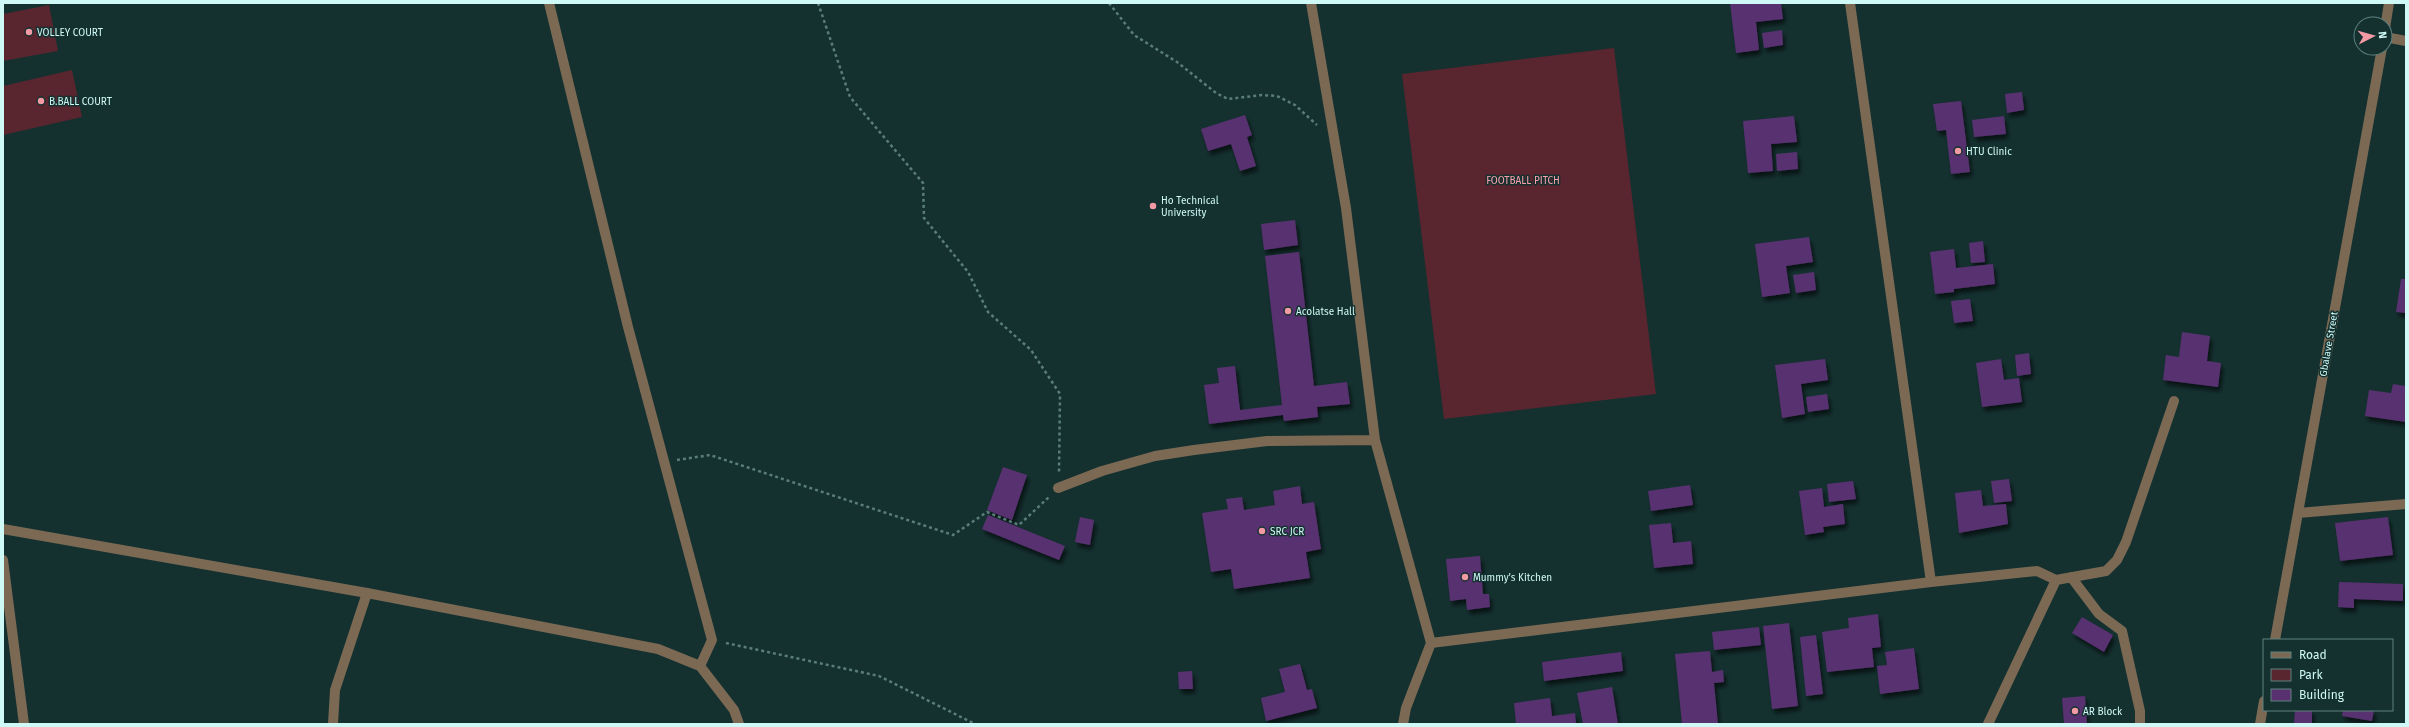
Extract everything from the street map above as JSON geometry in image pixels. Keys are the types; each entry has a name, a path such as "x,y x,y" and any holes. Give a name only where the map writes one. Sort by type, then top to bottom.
{"street":[{"path":"549,3 665,469 712,640 700,666"},
{"path":"1311,3 1346,208 1375,440 1431,643 1406,708 1403,724"},
{"path":"1850,3 1930,582"},
{"path":"2387,16 2389,3"},
{"path":"2393,39 2406,41"},
{"name":"Gbalave Street","path":"2275,639 2381,56"},
{"path":"1431,643 1930,582 2037,571 2056,580 2106,572 2117,560 2126,542 2174,400"},
{"path":"1058,488 1102,471 1155,456 1267,441 1375,440"},
{"path":"2298,513 2406,504"},
{"path":"3,529 367,593 658,650 700,666 734,710 739,724"},
{"path":"3,560 24,724"},
{"path":"2071,577 2099,614 2122,631 2140,711 2140,724"},
{"path":"1988,724 2056,580"},
{"path":"333,724 335,690 367,593"},
{"path":"2260,724 2263,706"},
{"path":"2140,711 2149,724"}],"path":[{"path":"665,469 679,459 710,455 953,534 987,512 1019,525 1058,488 1060,394 1031,350 988,312 968,272 924,218 923,183 850,97 818,3"},
{"path":"1109,3 1134,34 1177,62 1216,93 1228,99 1262,95 1277,96 1295,105 1334,142"},
{"path":"712,640 879,676 975,724"}],"green space":[{"name":"VOLLEY COURT","path":"49,5 58,51 3,61 3,14"},
{"name":"FOOTBALL PITCH","path":"1614,48 1656,394 1444,419 1402,74"},
{"name":"B.BALL COURT","path":"72,70 82,117 3,135 3,86"}],"building":[{"path":"1730,3 1781,3 1783,19 1756,22 1759,50 1736,53"},
{"path":"1782,30 1783,45 1764,48 1762,33"},
{"path":"2022,92 2024,110 2007,113 2005,94"},
{"name":"HTU Clinic","path":"1961,101 1970,172 1951,174 1946,130 1937,131 1933,104"},
{"path":"1245,115 1252,135 1247,137 1256,166 1240,171 1231,144 1208,151 1201,129"},
{"path":"1794,116 1797,142 1771,144 1773,171 1748,173 1743,121"},
{"path":"2004,116 2006,134 1974,137 1972,120"},
{"path":"1797,152 1798,169 1777,171 1776,154"},
{"path":"1295,220 1298,245 1264,250 1261,224"},
{"path":"1809,237 1813,262 1786,266 1790,293 1762,297 1755,244"},
{"path":"1983,241 1985,262 1971,263 1969,243"},
{"path":"1954,249 1956,268 1993,264 1995,284 1954,289 1954,292 1935,294 1930,252"},
{"name":"Acolatse Hall","path":"1299,252 1314,386 1347,382 1350,404 1317,407 1318,417 1284,421 1283,415 1209,424 1204,385 1219,383 1217,368 1235,366 1240,410 1282,405 1265,256"},
{"path":"1814,272 1816,290 1796,293 1793,275"},
{"path":"2401,279 2406,279 2406,313 2396,312"},
{"path":"1970,299 1973,321 1954,323 1951,301"},
{"path":"2182,332 2210,336 2207,361 2221,363 2218,387 2163,380 2166,355 2179,357"},
{"path":"2029,353 2031,374 2017,376 2015,355"},
{"path":"1825,359 1828,380 1801,384 1805,414 1782,418 1775,365"},
{"path":"2001,359 2004,380 2019,378 2022,402 1982,407 1976,363"},
{"path":"2393,384 2406,386 2406,422 2365,416 2369,390 2391,393"},
{"path":"1827,394 1829,409 1808,412 1806,397"},
{"path":"1003,467 1027,475 1012,520 987,510"},
{"path":"2009,479 2012,501 1994,503 1991,481"},
{"path":"1853,481 1856,499 1829,502 1827,484"},
{"path":"1690,485 1693,505 1651,511 1648,491"},
{"name":"SRC JCR","path":"1300,486 1302,504 1314,502 1321,549 1306,552 1310,578 1234,589 1231,569 1211,572 1202,513 1228,509 1226,499 1242,497 1244,510 1275,505 1273,491"},
{"path":"1822,488 1824,507 1843,504 1845,524 1823,527 1824,532 1805,535 1799,491"},
{"path":"1981,490 1983,506 2006,504 2008,524 1959,533 1955,493"},
{"path":"988,515 1065,546 1059,560 982,529"},
{"path":"1080,517 1094,520 1090,545 1075,542"},
{"path":"2388,517 2393,555 2340,561 2335,523"},
{"path":"1671,523 1673,543 1691,541 1693,564 1654,568 1649,525"},
{"name":"Mummy’s Kitchen","path":"1480,556 1483,594 1489,594 1490,607 1467,610 1466,599 1450,601 1446,559"},
{"path":"2339,582 2403,584 2403,601 2354,599 2354,608 2338,607"},
{"path":"1878,614 1881,647 1872,648 1874,667 1827,672 1822,632 1849,628 1848,618"},
{"path":"2082,617 2113,635 2104,652 2072,633"},
{"path":"1789,623 1798,706 1772,709 1763,626"},
{"path":"1759,627 1761,645 1714,650 1712,632"},
{"path":"1816,635 1823,694 1806,696 1800,637"},
{"path":"1914,648 1919,689 1880,694 1877,666 1887,665 1885,652"},
{"path":"1710,651 1712,672 1723,670 1724,682 1714,683 1718,724 1682,724 1675,654"},
{"path":"1621,652 1623,671 1544,681 1542,662"},
{"path":"1300,664 1307,690 1312,689 1317,708 1266,721 1261,698 1285,692 1279,669"},
{"path":"1192,671 1193,689 1179,689 1178,672"},
{"path":"1612,687 1618,724 1583,724 1577,693"},
{"name":"AR Block","path":"2085,696 2087,724 2064,724 2062,698"},
{"path":"1550,698 1552,716 1575,713 1576,723 1516,724 1514,703"},
{"path":"2295,711 2312,711 2312,724 2294,724"},
{"path":"2343,711 2374,711 2372,721 2342,716"}],"place":[{"name":"VOLLEY COURT","path":"29,32"},
{"name":"B.BALL COURT","path":"41,101"},
{"name":"HTU Clinic","path":"1958,151"},
{"name":"Ho Technical University","path":"1153,206"},
{"name":"Acolatse Hall","path":"1288,311"},
{"name":"SRC JCR","path":"1262,531"},
{"name":"Mummy’s Kitchen","path":"1465,577"},
{"name":"AR Block","path":"2075,711"}]}
